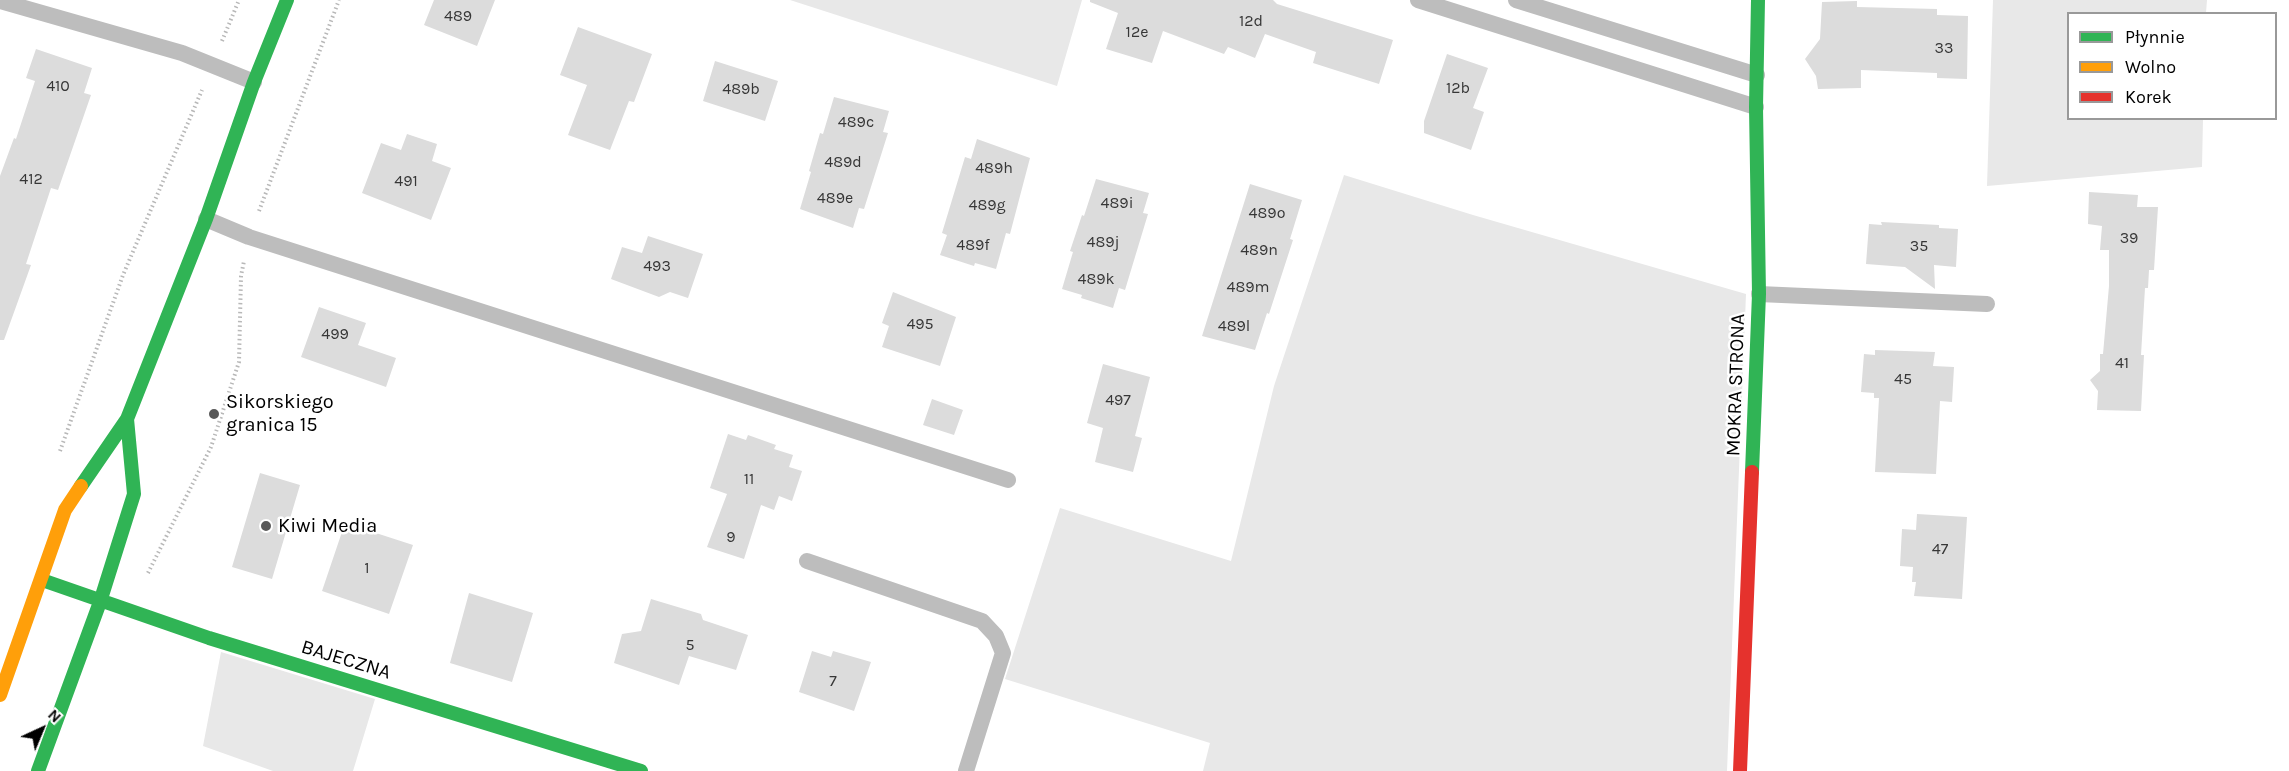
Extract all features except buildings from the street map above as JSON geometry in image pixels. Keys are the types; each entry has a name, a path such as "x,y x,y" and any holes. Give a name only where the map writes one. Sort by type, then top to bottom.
{"street":[{"path":"0,695 65,510 127,419 206,219 254,82 287,0"},
{"name":"MOKRA STRONA","path":"1740,771 1759,294 1756,107 1758,0"},
{"path":"38,771 100,602 134,494 127,419"},
{"name":"BAJECZNA","path":"42,580 209,638 641,771"}],"lane":[{"path":"1418,0 1756,107"},
{"path":"1516,0 1757,75"},
{"path":"0,1 182,53 254,82"},
{"path":"206,219 249,237 1008,480"},
{"path":"1759,294 1987,304"},
{"path":"807,561 982,621 996,636 1003,653 966,771"}],"path":[{"path":"57,460 123,275 238,0"},
{"path":"134,612 148,575 211,447 239,362 241,276 249,237 339,0"}],"shaded area":[{"path":"790,0 1082,0 1057,86"},
{"path":"1993,0 2207,0 2206,12 2067,12 2067,120 2203,120 2202,167 1987,186"},
{"path":"1344,175 1746,294 1727,771 1203,771 1210,743 1005,679 1060,508 1231,561 1274,386"},
{"path":"221,652 375,699 353,771 273,771 203,746"}],"traffic: fast":[{"path":"81,486 127,419 206,219 254,82 287,0"},
{"path":"1752,472 1759,294 1756,107 1758,0"},
{"path":"38,771 100,602 134,494 127,419"},
{"path":"42,580 209,638 641,771"}],"traffic: slow":[{"path":"0,695 65,510 81,486"}],"traffic: jam":[{"path":"1740,771 1752,472"}],"place":[{"name":"Sikorskiego granica 15","path":"214,414"},
{"name":"Kiwi Media","path":"266,526"}]}
